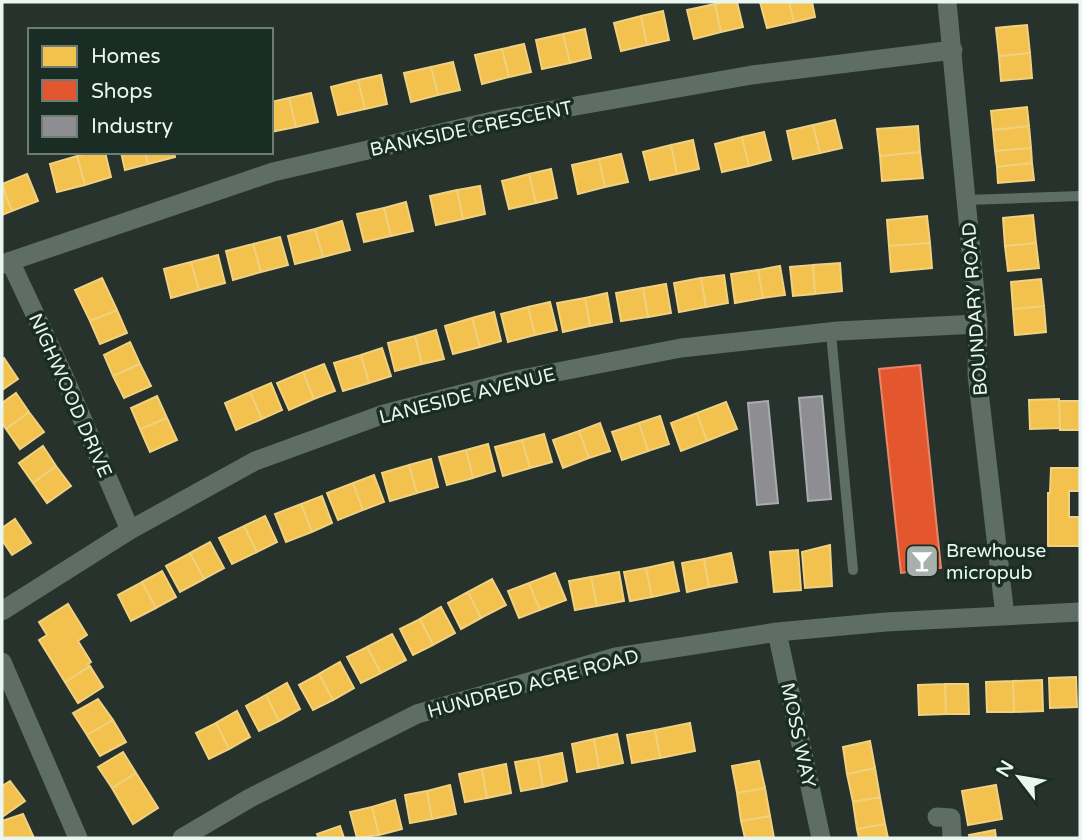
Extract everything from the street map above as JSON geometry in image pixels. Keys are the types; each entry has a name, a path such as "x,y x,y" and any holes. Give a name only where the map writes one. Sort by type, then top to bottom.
{"street":[{"name":"BOUNDARY ROAD","path":"947,2 978,324 977,374 1005,616"},
{"name":"BANKSIDE CRESCENT","path":"6,263 272,172 488,122 752,75 953,50"},
{"name":"NIGHWOOD DRIVE","path":"6,263 62,372 130,530"},
{"name":"LANESIDE AVENUE","path":"2,611 130,530 255,461 384,414 516,380 681,348 831,332 978,324"},
{"name":"HUNDRED ACRE ROAD","path":"182,838 250,798 417,714 616,657 777,632 886,622 1080,612"},
{"name":"MOSS WAY","path":"777,632 821,838"},
{"path":"2,662 78,838"},
{"path":"937,817 950,818 952,838"}],"lane":[{"path":"966,200 1080,196"},
{"path":"831,332 853,570"}],"building: Homes":[{"path":"737,2 743,27 721,32 715,4"},
{"path":"760,2 789,2 794,22 767,28"},
{"path":"789,2 812,2 815,17 794,22"},
{"path":"715,4 721,32 694,39 687,10"},
{"path":"663,11 669,40 647,45 641,16"},
{"path":"641,16 647,45 621,51 614,23"},
{"path":"1027,25 1030,53 999,56 996,28"},
{"path":"585,29 591,58 570,63 563,34"},
{"path":"563,34 570,63 542,69 536,40"},
{"path":"524,44 531,72 509,77 502,49"},
{"path":"502,49 509,77 482,84 475,55"},
{"path":"1030,53 1032,78 1001,81 999,56"},
{"path":"453,62 460,90 438,95 431,67"},
{"path":"431,67 438,95 411,102 404,73"},
{"path":"381,75 387,104 365,109 358,80"},
{"path":"358,80 365,109 338,115 331,87"},
{"path":"311,93 318,122 296,127 289,98"},
{"path":"289,98 296,127 273,132 273,102"},
{"path":"1027,107 1029,126 993,130 991,111"},
{"path":"835,120 842,148 820,153 813,125"},
{"path":"813,125 820,153 793,159 787,131"},
{"path":"918,126 920,152 880,156 877,129"},
{"path":"1029,126 1031,148 995,151 993,130"},
{"path":"764,132 771,160 749,166 742,137"},
{"path":"742,137 749,166 722,172 715,144"},
{"path":"693,140 699,169 677,174 671,145"},
{"path":"671,145 677,174 650,180 643,152"},
{"path":"1031,148 1032,163 997,167 995,151"},
{"path":"920,152 923,178 882,181 880,156"},
{"path":"105,154 111,177 85,185 77,156"},
{"path":"121,154 146,154 148,164 125,170"},
{"path":"146,154 174,154 175,157 148,164"},
{"path":"621,154 628,182 605,187 599,159"},
{"path":"77,156 85,185 57,192 50,164"},
{"path":"599,159 605,187 578,194 572,165"},
{"path":"1032,163 1034,180 998,183 997,167"},
{"path":"551,169 557,198 536,203 529,174"},
{"path":"27,174 38,201 12,211 2,184"},
{"path":"529,174 536,203 509,209 502,181"},
{"path":"2,186 12,211 2,215"},
{"path":"480,186 485,214 463,219 457,190"},
{"path":"457,190 463,219 436,225 430,196"},
{"path":"406,202 413,231 391,236 384,208"},
{"path":"384,208 391,236 364,242 357,214"},
{"path":"1033,215 1036,243 1005,246 1003,218"},
{"path":"927,216 930,243 889,246 887,220"},
{"path":"342,221 350,250 323,257 315,229"},
{"path":"315,229 323,257 295,264 288,236"},
{"path":"280,237 288,265 261,272 253,244"},
{"path":"930,243 932,268 891,272 889,246"},
{"path":"1036,243 1039,268 1008,271 1005,246"},
{"path":"253,244 261,272 233,280 226,251"},
{"path":"218,255 225,283 199,290 191,262"},
{"path":"191,262 199,290 171,298 164,269"},
{"path":"840,263 842,291 815,294 813,265"},
{"path":"813,265 815,294 793,296 790,267"},
{"path":"780,266 785,295 763,298 758,270"},
{"path":"758,270 763,298 735,303 731,274"},
{"path":"724,275 728,303 706,307 701,278"},
{"path":"102,278 117,310 90,321 75,290"},
{"path":"701,278 706,307 679,312 674,283"},
{"path":"1041,279 1044,306 1013,309 1011,282"},
{"path":"666,284 671,313 648,317 643,288"},
{"path":"643,288 648,317 621,321 616,293"},
{"path":"607,293 612,322 590,326 585,298"},
{"path":"585,298 590,326 563,332 557,303"},
{"path":"550,302 557,330 535,335 528,307"},
{"path":"1044,306 1046,332 1015,335 1013,309"},
{"path":"528,307 535,335 508,342 501,314"},
{"path":"117,310 127,333 100,344 90,321"},
{"path":"494,312 501,341 480,347 472,318"},
{"path":"472,318 480,347 453,354 445,326"},
{"path":"436,330 444,359 422,364 415,336"},
{"path":"415,336 422,364 395,371 388,343"},
{"path":"130,342 140,364 113,376 104,355"},
{"path":"382,348 391,376 369,383 361,355"},
{"path":"361,355 369,383 343,391 334,363"},
{"path":"4,358 18,379 2,390 2,360"},
{"path":"140,364 151,386 124,398 113,376"},
{"path":"324,364 335,391 314,399 303,372"},
{"path":"303,372 314,399 289,410 277,383"},
{"path":"271,383 282,410 262,419 250,392"},
{"path":"250,392 262,419 236,430 225,403"},
{"path":"16,393 29,412 6,429 2,423 2,403"},
{"path":"157,396 167,418 140,429 131,408"},
{"path":"1059,399 1060,428 1030,429 1029,400"},
{"path":"1059,401 1080,401 1080,430 1060,430"},
{"path":"726,402 737,429 707,441 697,413"},
{"path":"29,412 44,432 20,449 6,429"},
{"path":"697,413 707,441 681,451 671,423"},
{"path":"660,416 669,444 648,451 639,423"},
{"path":"167,418 177,440 150,452 140,429"},
{"path":"600,423 610,451 589,458 579,431"},
{"path":"639,423 648,451 622,460 612,432"},
{"path":"579,431 589,458 563,468 553,440"},
{"path":"544,434 552,462 530,468 522,440"},
{"path":"522,440 530,468 503,476 495,447"},
{"path":"488,444 495,471 473,478 466,450"},
{"path":"43,446 56,466 33,483 19,463"},
{"path":"466,450 473,478 447,485 439,457"},
{"path":"431,459 438,487 417,493 409,465"},
{"path":"409,465 417,493 390,501 382,473"},
{"path":"56,466 71,486 47,503 33,483"},
{"path":"1051,468 1079,468 1079,491 1069,491 1069,517 1080,517 1080,546 1048,546"},
{"path":"374,475 384,502 363,510 353,483"},
{"path":"353,483 363,510 338,520 327,493"},
{"path":"322,496 332,523 312,532 301,504"},
{"path":"301,504 312,532 286,542 275,514"},
{"path":"265,516 277,542 257,552 244,526"},
{"path":"15,519 31,543 12,555 2,540 2,528"},
{"path":"244,526 257,552 232,564 219,538"},
{"path":"210,542 224,568 204,579 190,553"},
{"path":"830,545 832,586 805,588 802,552"},
{"path":"798,550 801,590 774,592 770,552"},
{"path":"190,553 204,579 180,592 166,566"},
{"path":"731,553 737,582 709,587 704,559"},
{"path":"704,559 709,587 687,592 682,563"},
{"path":"673,562 679,591 652,597 646,568"},
{"path":"646,568 652,597 630,601 624,572"},
{"path":"162,571 176,597 156,608 142,582"},
{"path":"619,572 624,601 597,606 591,577"},
{"path":"555,573 566,600 540,610 529,583"},
{"path":"591,577 597,606 575,610 569,581"},
{"path":"492,579 506,605 481,618 468,592"},
{"path":"142,582 156,608 131,621 118,595"},
{"path":"529,583 540,610 519,618 508,591"},
{"path":"468,592 481,618 461,629 448,603"},
{"path":"68,604 87,635 78,641 91,662 88,664 90,666 65,682 39,640 47,635 39,622"},
{"path":"441,607 455,633 433,645 420,619"},
{"path":"420,619 433,645 413,655 400,629"},
{"path":"392,634 406,660 381,673 367,647"},
{"path":"367,647 381,673 361,683 347,657"},
{"path":"340,662 354,688 333,700 319,674"},
{"path":"90,666 103,687 78,703 65,682"},
{"path":"319,674 333,700 313,710 299,685"},
{"path":"1076,677 1077,707 1050,708 1049,678"},
{"path":"1042,680 1043,711 1014,712 1013,681"},
{"path":"1013,681 1014,712 987,712 986,682"},
{"path":"287,683 300,709 279,721 266,695"},
{"path":"945,684 946,714 919,715 918,685"},
{"path":"945,684 968,684 969,714 946,714"},
{"path":"266,695 279,721 259,731 246,706"},
{"path":"98,699 113,720 87,735 73,713"},
{"path":"237,711 250,737 229,749 216,723"},
{"path":"113,720 126,742 100,756 87,735"},
{"path":"216,723 229,749 209,759 196,733"},
{"path":"690,723 695,751 660,758 655,730"},
{"path":"655,730 660,758 632,763 627,735"},
{"path":"617,734 623,763 599,768 594,739"},
{"path":"594,739 599,768 577,772 572,744"},
{"path":"870,741 875,768 847,774 843,747"},
{"path":"123,752 136,773 112,788 98,767"},
{"path":"562,753 567,781 543,787 538,758"},
{"path":"538,758 543,787 521,791 515,762"},
{"path":"759,761 765,788 737,793 732,766"},
{"path":"506,764 511,793 487,798 482,769"},
{"path":"875,768 880,797 853,802 847,774"},
{"path":"482,769 487,798 465,802 459,774"},
{"path":"136,773 158,808 133,824 112,788"},
{"path":"10,781 25,801 2,817 2,786"},
{"path":"450,785 456,814 432,819 427,791"},
{"path":"996,785 1002,819 968,825 962,791"},
{"path":"765,788 770,816 741,821 737,793"},
{"path":"427,791 432,819 410,823 405,795"},
{"path":"880,797 885,824 857,829 853,802"},
{"path":"395,800 402,829 379,835 372,807"},
{"path":"372,807 379,835 357,838 350,812"},
{"path":"23,814 34,838 2,838 2,821"},
{"path":"770,816 774,838 745,838 741,821"},
{"path":"885,824 888,838 859,838 857,829"},
{"path":"340,826 344,838 319,838 317,834"},
{"path":"995,830 996,838 970,838 969,835"}],"building: Shops":[{"path":"920,365 941,568 901,573 879,369"}],"building: Industry":[{"path":"822,396 831,499 808,501 799,398"},
{"path":"768,401 778,503 757,505 748,403"}],"place":[{"name":"Brewhouse micropub","path":"922,561"}]}
